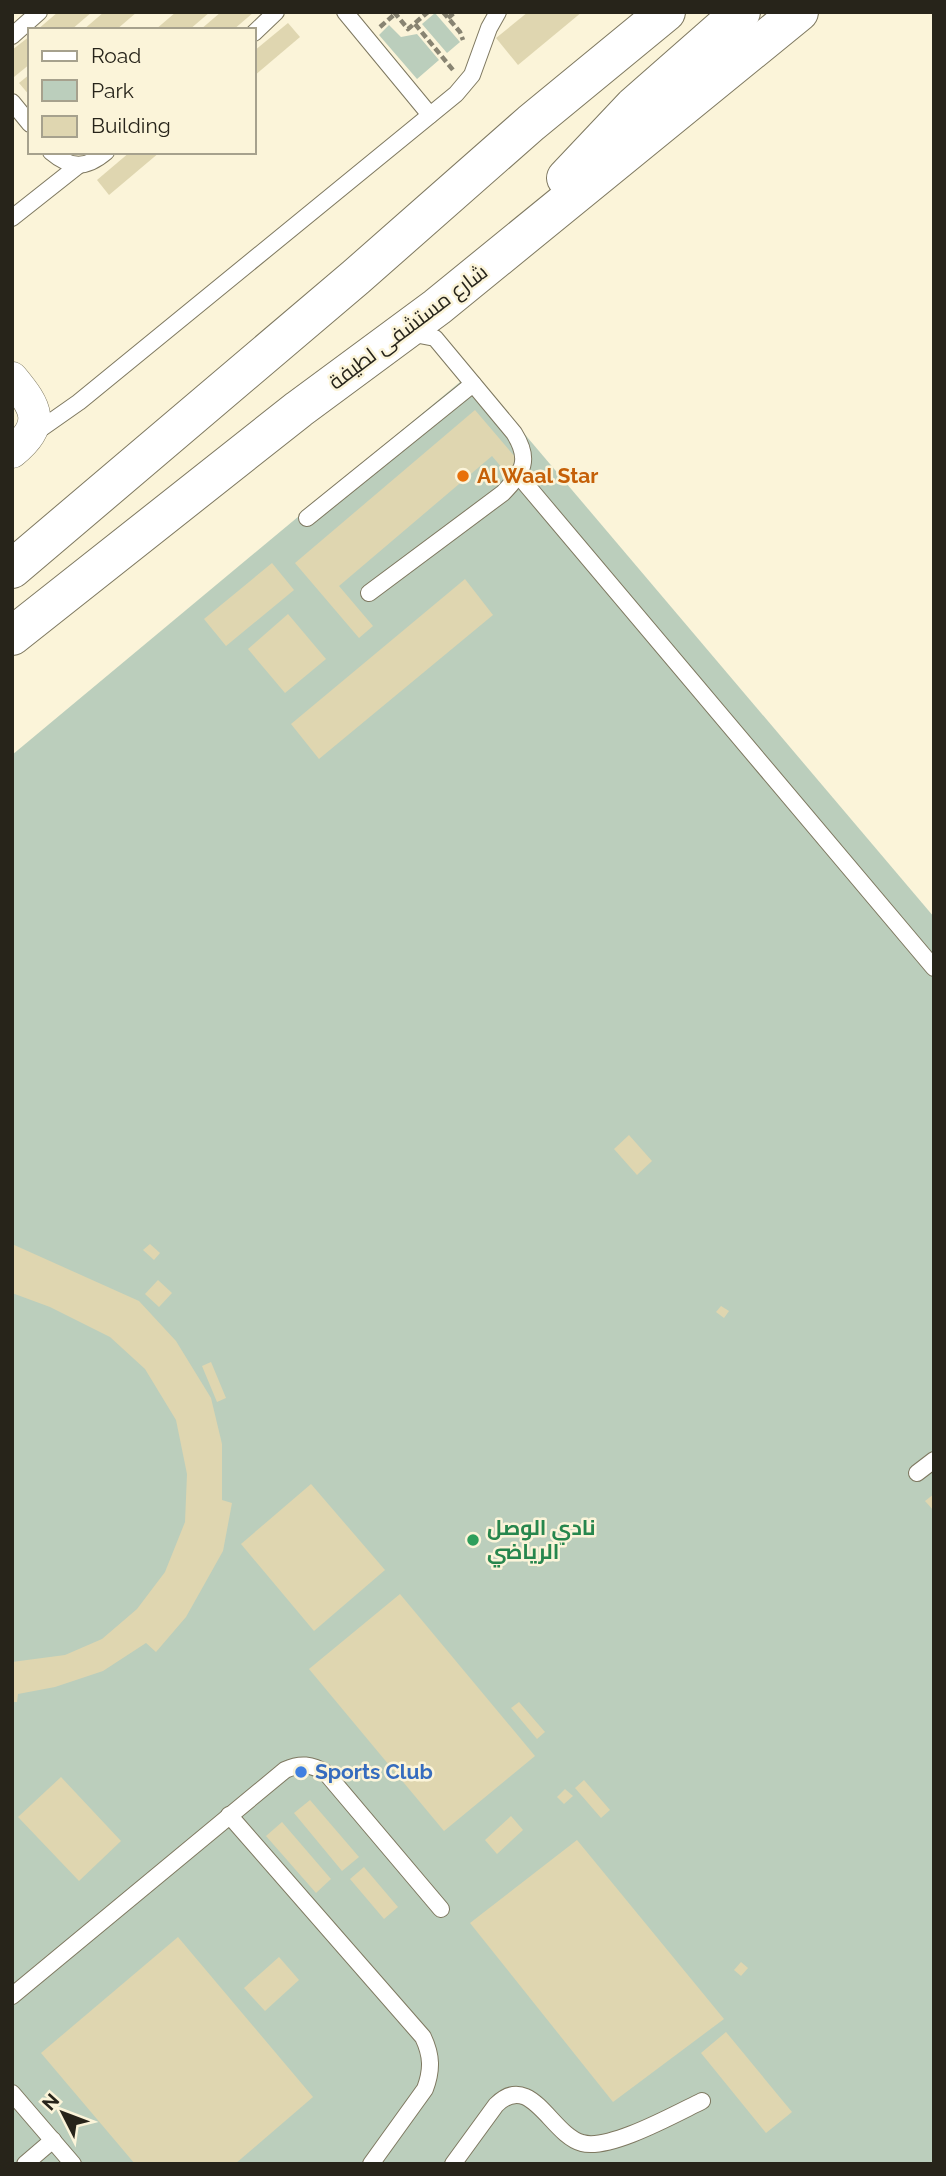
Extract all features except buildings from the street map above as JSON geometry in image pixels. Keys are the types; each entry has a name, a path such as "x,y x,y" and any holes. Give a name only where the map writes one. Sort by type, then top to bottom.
{"main road":[{"path":"505,253 545,201 634,106 741,12"},
{"name":"شارع مستشفى لطيفة","path":"12,636 299,409 425,326 505,253 799,12"},
{"path":"756,47 825,12"},
{"path":"12,569 336,294 531,123 663,14"}],"street":[{"path":"12,378 32,404 35,417 20,445"}],"lane":[{"path":"12,36 39,12"},
{"path":"256,31 276,12"},
{"path":"345,12 430,115"},
{"path":"20,445 79,402 456,94 472,75 489,28 498,12"},
{"path":"12,102 28,122"},
{"path":"53,154 64,163 79,165 90,163 103,154"},
{"path":"12,218 79,165"},
{"path":"369,593 503,493 519,476 523,454 520,443 425,326"},
{"path":"307,518 473,384"},
{"path":"519,476 934,968"},
{"path":"917,1474 934,1460"},
{"path":"12,1996 229,1815 295,1765 317,1767 326,1773 441,1909"},
{"path":"229,1815 423,2037 429,2049 430,2076 425,2089 371,2164"},
{"path":"12,2093 73,2164"},
{"path":"453,2164 496,2105 513,2094 523,2094 532,2099 564,2134 573,2140 594,2145 615,2140 702,2101"},
{"path":"25,2164 53,2140"}],"path":[{"path":"394,12 408,29 428,12"},
{"path":"443,12 463,37 462,48"},
{"path":"448,18 455,12"},
{"path":"415,23 465,84"},
{"path":"447,63 453,58"}],"green space":[{"path":"435,13 460,42 447,53 422,24"},
{"path":"389,25 401,37 417,34 439,60 417,79 379,35"},
{"name":"نادي الوصل الرياضي","path":"472,372 934,917 934,2164 12,2164 12,755"}],"place":[{"name":"Al Waal Star","path":"463,476"},
{"name":"نادي الوصل الرياضي","path":"473,1540"},
{"name":"Sports Club","path":"301,1772"}]}
